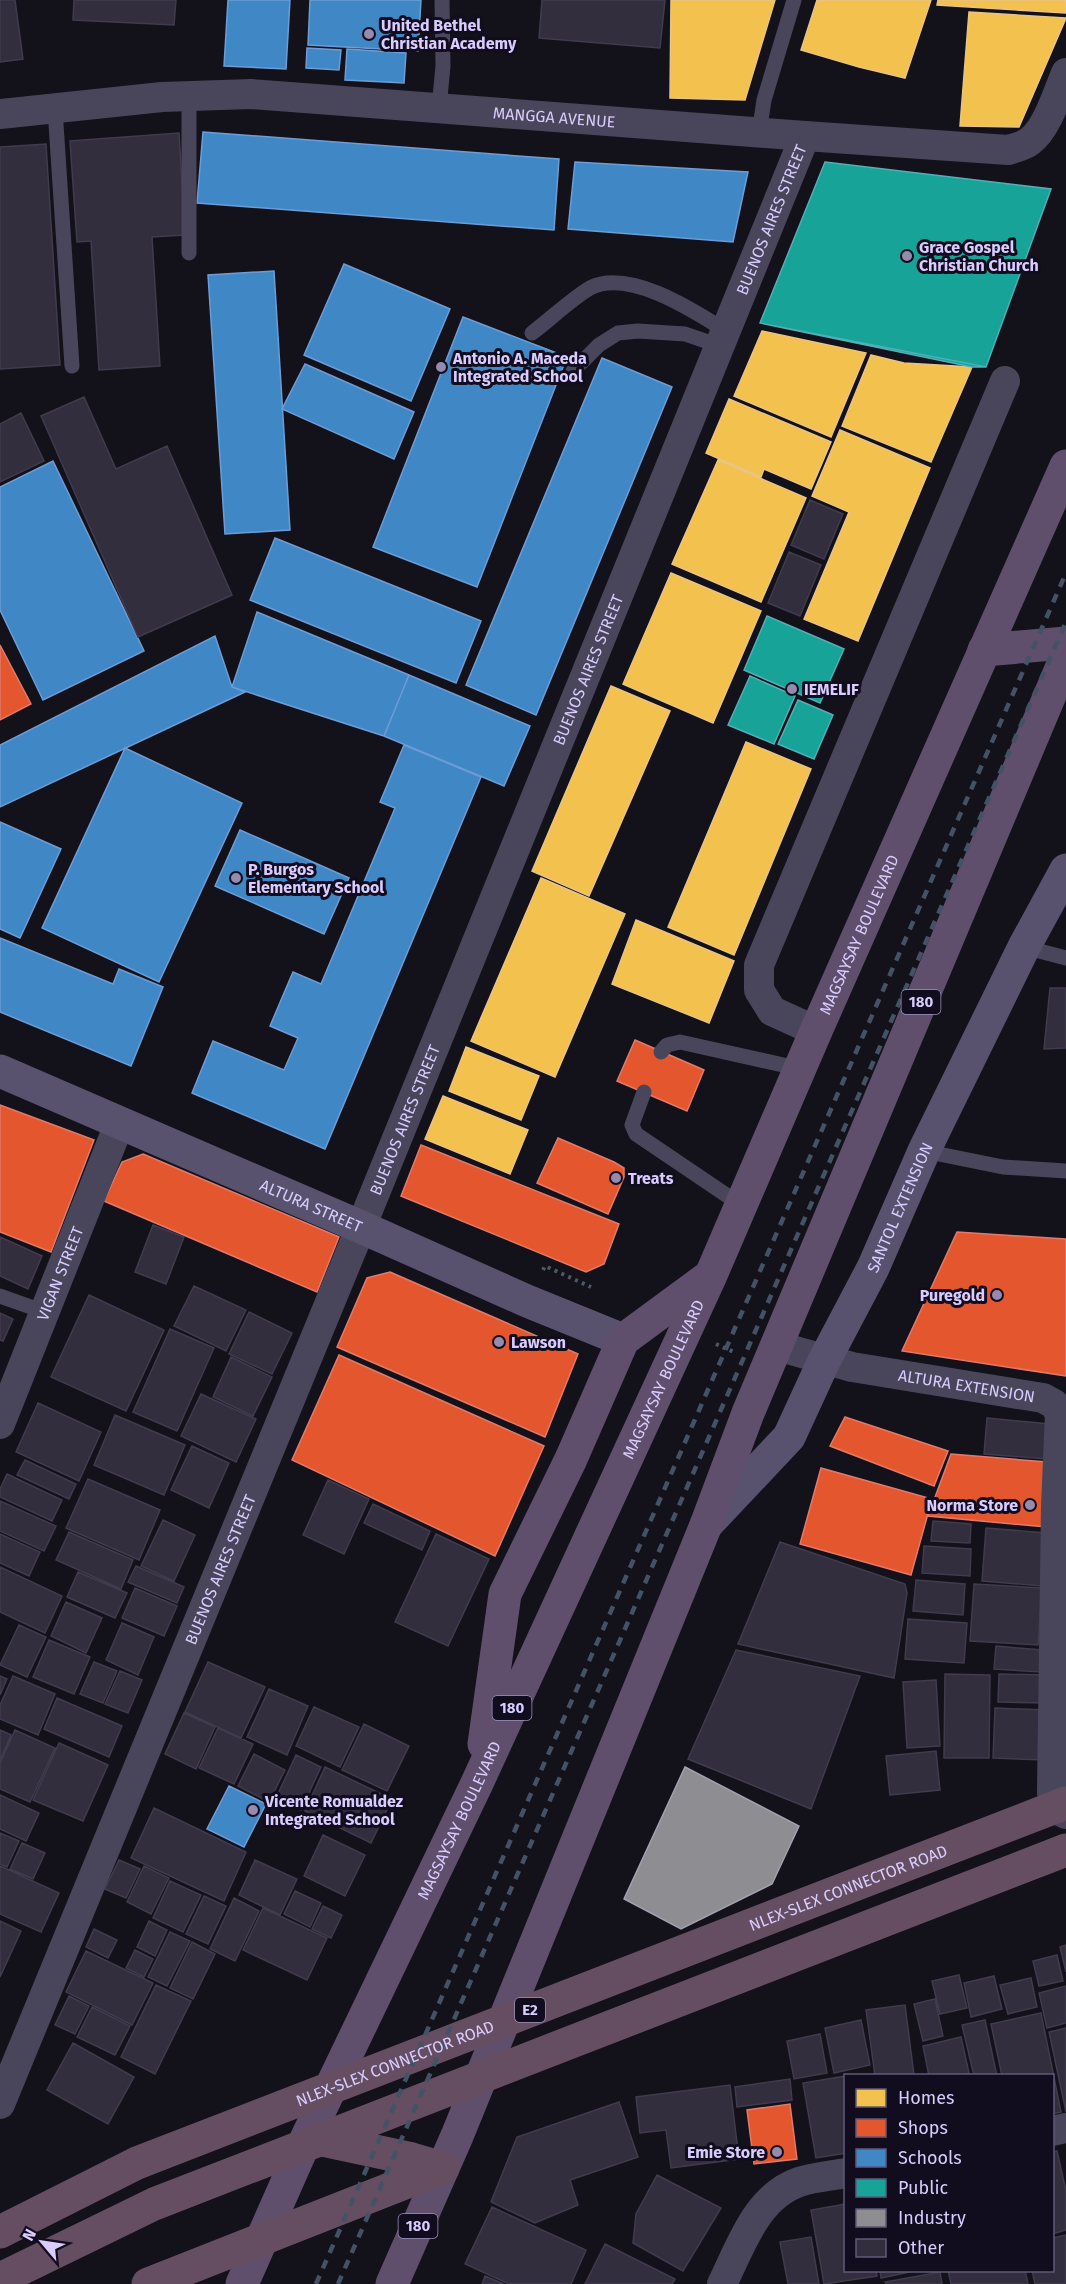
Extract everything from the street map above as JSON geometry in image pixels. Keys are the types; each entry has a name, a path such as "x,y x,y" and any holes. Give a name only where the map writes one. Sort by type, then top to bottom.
{"highway":[{"name":"NLEX-SLEX CONNECTOR ROAD","path":"0,2232 137,2163 1066,1803"},
{"path":"0,2279 154,2204 1066,1850"},
{"path":"0,2259 307,2137 484,2070"},
{"path":"307,2137 443,2168"},
{"path":"159,2280 443,2168"},
{"path":"159,2280 192,2276 213,2284"}],"main road":[{"name":"MAGSAYSAY BOULEVARD","path":"242,2284 307,2137 478,1781 711,1275 816,1031 1066,466"},
{"path":"984,650 1066,643"},
{"name":"180","path":"392,2284 484,2070 706,1525 748,1413 1066,657"},
{"path":"478,1781 505,1594 571,1459 623,1340 711,1275"}],"street":[{"name":"MANGGA AVENUE","path":"0,114 162,97 251,94 1008,150 1031,141 1039,130 1066,73"},
{"name":"BUENOS AIRES STREET","path":"0,2104 361,1227 805,136"},
{"path":"816,1031 771,1011 759,990 759,965 1005,381"},
{"name":"SANTOL EXTENSION","path":"706,1525 789,1437 824,1361 873,1268 924,1151 1024,946 1066,870"},
{"name":"ALTURA STREET","path":"0,1071 527,1301 623,1340"},
{"name":"VIGAN STREET","path":"0,1424 120,1122"},
{"name":"ALTURA EXTENSION","path":"777,1346 824,1361 1043,1398 1054,1404 1060,1414 1061,1506 1052,1792 1056,1809 1066,1814"},
{"path":"722,2284 756,2216 774,2195 799,2182 844,2173"}],"lane":[{"path":"439,108 443,66 441,0"},
{"path":"759,133 764,100 794,0"},
{"path":"189,96 189,253"},
{"path":"55,109 72,366"},
{"path":"532,333 591,287 611,284 629,285 659,293 693,310 723,338"},
{"path":"573,371 599,345 618,333 638,331 723,338"},
{"path":"1024,946 1066,958"},
{"path":"661,1052 667,1045 680,1042 801,1069"},
{"path":"645,1092 632,1125 636,1134 741,1205"},
{"path":"924,1151 1003,1167 1066,1171"},
{"path":"0,1296 45,1312"}],"path":[{"path":"545,1266 590,1287"}],"building: Homes":[{"path":"671,0 775,0 745,100 670,98"},
{"path":"817,0 931,0 905,78 801,50"},
{"path":"938,0 1066,0 1066,13 937,5"},
{"path":"969,12 1066,18 1019,127 960,126"},
{"path":"762,331 866,353 831,437 734,396"},
{"path":"871,355 904,363 972,367 931,462 842,426"},
{"path":"729,399 831,442 811,489 764,469 761,477 706,453"},
{"path":"840,430 930,468 858,641 804,619 849,512 812,496"},
{"path":"718,460 806,498 761,602 672,564"},
{"path":"671,573 761,611 713,723 623,684"},
{"path":"611,686 670,711 589,896 532,871"},
{"path":"746,742 811,769 734,955 668,927"},
{"path":"541,878 625,914 555,1077 471,1041"},
{"path":"636,920 734,961 709,1023 612,984"},
{"path":"466,1047 539,1076 521,1120 449,1091"},
{"path":"443,1096 528,1130 510,1174 425,1139"}],"building: Shops":[{"path":"0,645 31,704 0,720"},
{"path":"635,1040 704,1070 687,1111 617,1081"},
{"path":"0,1105 94,1140 51,1252 0,1232"},
{"path":"558,1138 624,1168 624,1177 608,1214 537,1183"},
{"path":"421,1145 619,1224 604,1264 586,1272 401,1196"},
{"path":"143,1154 339,1237 317,1292 104,1201 122,1162"},
{"name":"Puregold","path":"957,1232 1066,1239 1066,1376 902,1351"},
{"path":"390,1272 578,1354 545,1437 337,1347 367,1278"},
{"path":"339,1355 544,1446 495,1556 292,1460"},
{"path":"845,1417 948,1451 934,1486 830,1446"},
{"path":"951,1454 1047,1462 1046,1527 928,1516"},
{"path":"821,1468 932,1499 911,1575 800,1544"},
{"path":"790,2104 797,2159 754,2164 747,2110"}],"building: Schools":[{"path":"228,0 290,0 286,69 224,66"},
{"path":"310,0 421,0 418,51 308,45"},
{"path":"307,48 341,50 339,70 306,68"},
{"path":"347,49 406,53 404,83 345,80"},
{"path":"203,132 559,159 554,230 197,203"},
{"path":"575,162 748,172 733,242 568,229"},
{"path":"344,264 450,309 411,401 304,355"},
{"path":"274,271 290,530 225,534 208,275"},
{"path":"463,317 567,357 477,587 373,547"},
{"path":"602,358 672,387 536,715 466,685"},
{"path":"305,364 414,412 394,459 282,409"},
{"path":"53,461 144,651 43,700 0,610 0,487"},
{"path":"275,538 481,621 456,683 250,600"},
{"path":"257,612 409,675 384,736 232,687"},
{"path":"215,636 232,687 245,692 0,807 0,745"},
{"path":"409,675 530,726 504,786 384,736"},
{"path":"404,745 481,777 325,1149 192,1093 213,1041 284,1070 298,1038 270,1026 293,972 321,984 395,808 380,802"},
{"path":"125,748 242,803 159,982 42,928"},
{"path":"0,822 61,849 20,938 0,929"},
{"path":"240,830 349,878 324,934 215,886"},
{"path":"0,938 113,984 119,969 163,987 131,1066 0,1012"},
{"path":"229,1786 266,1804 244,1847 207,1829"}],"building: Public":[{"name":"Grace Gospel Christian Church","path":"825,162 1051,189 986,367 972,367 760,323"},
{"name":"Grace Gospel Christian Church","path":"825,162 1051,189 986,367 760,323"},
{"path":"767,616 844,649 820,703 744,670"},
{"path":"750,676 795,696 774,744 728,725"},
{"path":"798,700 833,715 814,759 778,744"}],"building: Industry":[{"path":"685,1767 799,1826 772,1884 681,1929 624,1899"}],"building: Other":[{"path":"0,0 15,0 23,59 0,62"},
{"path":"74,0 176,0 174,25 73,20"},
{"path":"542,0 665,0 660,48 539,38"},
{"path":"179,133 185,235 152,237 160,366 99,370 91,241 77,242 70,141"},
{"path":"46,144 60,365 0,369 0,147"},
{"path":"84,397 116,469 167,446 232,595 138,637 41,416"},
{"path":"21,413 44,461 0,482 0,424"},
{"path":"810,500 843,514 824,559 791,545"},
{"path":"789,552 821,565 800,616 768,603"},
{"path":"1050,988 1066,988 1066,1048 1044,1049"},
{"path":"153,1225 184,1237 166,1284 135,1272"},
{"path":"0,1237 42,1256 28,1289 0,1276"},
{"path":"194,1286 246,1310 226,1351 174,1326"},
{"path":"89,1295 164,1330 126,1411 51,1377"},
{"path":"249,1312 292,1333 272,1374 229,1354"},
{"path":"0,1313 13,1319 3,1341 0,1340"},
{"path":"170,1329 214,1348 177,1431 133,1412"},
{"path":"231,1357 272,1377 253,1416 213,1397"},
{"path":"201,1394 256,1419 236,1462 181,1436"},
{"path":"38,1403 101,1432 79,1481 16,1452"},
{"path":"115,1415 185,1445 164,1495 94,1465"},
{"path":"987,1418 1050,1424 1046,1459 984,1454"},
{"path":"192,1446 229,1463 209,1508 171,1490"},
{"path":"25,1460 76,1484 69,1499 17,1475"},
{"path":"7,1474 62,1500 52,1521 0,1497 0,1489"},
{"path":"88,1479 160,1510 139,1560 66,1528"},
{"path":"328,1480 369,1499 344,1554 303,1535"},
{"path":"0,1501 56,1526 44,1551 0,1531"},
{"path":"373,1504 430,1531 422,1550 364,1523"},
{"path":"163,1520 195,1535 174,1581 141,1566"},
{"path":"933,1521 971,1524 970,1543 931,1541"},
{"path":"986,1528 1047,1533 1043,1586 982,1581"},
{"path":"69,1532 133,1560 121,1589 56,1560"},
{"path":"0,1534 40,1552 29,1576 0,1563"},
{"path":"436,1534 489,1559 448,1646 395,1622"},
{"path":"780,1542 905,1584 907,1593 894,1678 738,1644"},
{"path":"924,1546 971,1549 970,1576 922,1573"},
{"path":"136,1566 184,1587 177,1603 128,1582"},
{"path":"0,1567 62,1596 45,1633 0,1612"},
{"path":"78,1572 127,1593 115,1618 67,1597"},
{"path":"916,1580 965,1584 963,1615 913,1611"},
{"path":"974,1584 1042,1588 1038,1645 970,1641"},
{"path":"135,1588 177,1606 164,1636 122,1618"},
{"path":"66,1602 102,1618 86,1653 51,1636"},
{"path":"908,1619 967,1623 964,1663 905,1659"},
{"path":"122,1623 154,1637 138,1675 106,1660"},
{"path":"19,1625 46,1637 27,1677 0,1665"},
{"path":"49,1640 90,1657 74,1694 33,1677"},
{"path":"996,1646 1042,1650 1041,1672 994,1669"},
{"path":"736,1650 860,1676 811,1809 688,1759"},
{"path":"94,1662 117,1671 103,1703 80,1694"},
{"path":"208,1662 265,1687 241,1738 185,1712"},
{"path":"120,1671 142,1680 128,1713 105,1704"},
{"path":"945,1674 990,1675 989,1758 944,1758"},
{"path":"999,1674 1046,1675 1046,1703 998,1702"},
{"path":"0,1676 7,1679 0,1695"},
{"path":"13,1676 55,1694 38,1735 0,1719 0,1705"},
{"path":"936,1680 940,1746 907,1748 903,1682"},
{"path":"269,1689 308,1706 287,1755 247,1737"},
{"path":"57,1698 122,1726 109,1757 44,1729"},
{"path":"314,1707 359,1727 340,1767 296,1746"},
{"path":"995,1708 1047,1710 1045,1760 993,1758"},
{"path":"184,1713 215,1727 196,1769 165,1754"},
{"path":"364,1724 409,1746 387,1791 342,1770"},
{"path":"218,1728 253,1744 234,1784 199,1768"},
{"path":"0,1730 11,1735 0,1761"},
{"path":"15,1730 55,1748 30,1802 0,1789 0,1763"},
{"path":"59,1743 108,1765 83,1821 33,1800"},
{"path":"936,1751 940,1790 890,1795 886,1756"},
{"path":"254,1754 285,1770 269,1802 238,1786"},
{"path":"296,1755 321,1767 301,1810 276,1798"},
{"path":"325,1767 392,1799 371,1843 305,1811"},
{"path":"0,1795 39,1813 26,1841 0,1829"},
{"path":"154,1808 246,1852 224,1901 131,1858"},
{"path":"0,1833 19,1841 7,1867 0,1864"},
{"path":"323,1835 365,1855 345,1896 304,1876"},
{"path":"22,1843 45,1853 33,1879 10,1869"},
{"path":"119,1860 140,1869 126,1898 105,1889"},
{"path":"255,1860 297,1879 280,1915 239,1895"},
{"path":"0,1866 59,1893 41,1932 0,1914"},
{"path":"144,1866 169,1878 151,1914 127,1902"},
{"path":"170,1881 201,1895 183,1932 153,1918"},
{"path":"295,1891 321,1903 310,1927 284,1914"},
{"path":"204,1896 226,1906 208,1944 186,1934"},
{"path":"234,1898 259,1911 235,1961 210,1949"},
{"path":"323,1906 342,1915 331,1938 312,1929"},
{"path":"263,1908 327,1938 307,1980 243,1950"},
{"path":"0,1921 21,1931 0,1977"},
{"path":"149,1921 167,1930 155,1956 137,1947"},
{"path":"94,1929 117,1940 108,1958 86,1947"},
{"path":"170,1932 190,1941 167,1986 148,1977"},
{"path":"192,1942 215,1954 193,1999 170,1988"},
{"path":"1066,1945 1066,1972 1060,1947"},
{"path":"135,1950 153,1959 144,1977 126,1968"},
{"path":"86,1951 153,1983 132,2025 66,1992"},
{"path":"1057,1955 1063,1981 1039,1986 1033,1961"},
{"path":"959,1975 967,2008 940,2014 932,1981"},
{"path":"994,1976 1002,2009 971,2017 964,1983"},
{"path":"1031,1978 1037,2007 1008,2014 1000,1985"},
{"path":"156,1985 191,2001 155,2074 121,2057"},
{"path":"1066,1986 1066,2023 1047,2028 1039,1993"},
{"path":"69,1996 89,2006 75,2034 55,2025"},
{"path":"935,1999 943,2036 923,2041 914,2004"},
{"path":"905,2005 914,2074 875,2074 866,2010"},
{"path":"92,2007 130,2026 115,2055 77,2037"},
{"path":"1041,2013 1053,2074 1002,2074 991,2024"},
{"path":"861,2020 870,2065 834,2073 825,2028"},
{"path":"985,2020 997,2074 974,2074 962,2025"},
{"path":"1066,2028 1066,2112 1049,2032"},
{"path":"820,2034 827,2073 794,2079 787,2041"},
{"path":"961,2037 969,2073 929,2074 923,2046"},
{"path":"73,2043 134,2077 108,2124 47,2090"},
{"path":"844,2076 844,2153 816,2158 803,2083"},
{"path":"1054,2077 1061,2112 1054,2114"},
{"path":"790,2079 792,2100 737,2107 735,2087"},
{"path":"730,2085 739,2159 671,2168 666,2130 640,2133 636,2097"},
{"path":"619,2102 638,2157 570,2180 578,2205 535,2223 491,2202 517,2137"},
{"path":"1057,2151 1066,2191 1066,2230 1054,2233 1054,2152"},
{"path":"657,2175 721,2208 683,2271 633,2243 636,2214"},
{"path":"844,2204 844,2272 876,2272 877,2276 824,2284 811,2210"},
{"path":"492,2207 586,2250 571,2284 509,2284 465,2264"},
{"path":"1066,2235 1066,2284 1035,2284 1032,2272 1054,2272 1054,2238"},
{"path":"811,2237 819,2284 788,2284 780,2242"},
{"path":"605,2244 675,2279 672,2284 585,2284"},
{"path":"880,2272 910,2272 881,2278"},
{"path":"940,2272 942,2284 886,2284 885,2282"},
{"path":"948,2272 1025,2272 1028,2284 951,2284"},
{"path":"485,2276 504,2284 482,2284"}],"railway":[{"path":"316,2284 1066,573"},
{"path":"338,2284 1066,622"}],"place":[{"name":"United Bethel Christian Academy","path":"369,34"},
{"name":"Grace Gospel Christian Church","path":"907,256"},
{"name":"Antonio A. Maceda Integrated School","path":"441,367"},
{"name":"IEMELIF","path":"792,689"},
{"name":"P. Burgos Elementary School","path":"236,878"},
{"name":"Treats","path":"616,1178"},
{"name":"Puregold","path":"997,1295"},
{"name":"Lawson","path":"499,1342"},
{"name":"Norma Store","path":"1030,1505"},
{"name":"Vicente Romualdez Integrated School","path":"253,1810"},
{"name":"Emie Store","path":"777,2152"}]}
